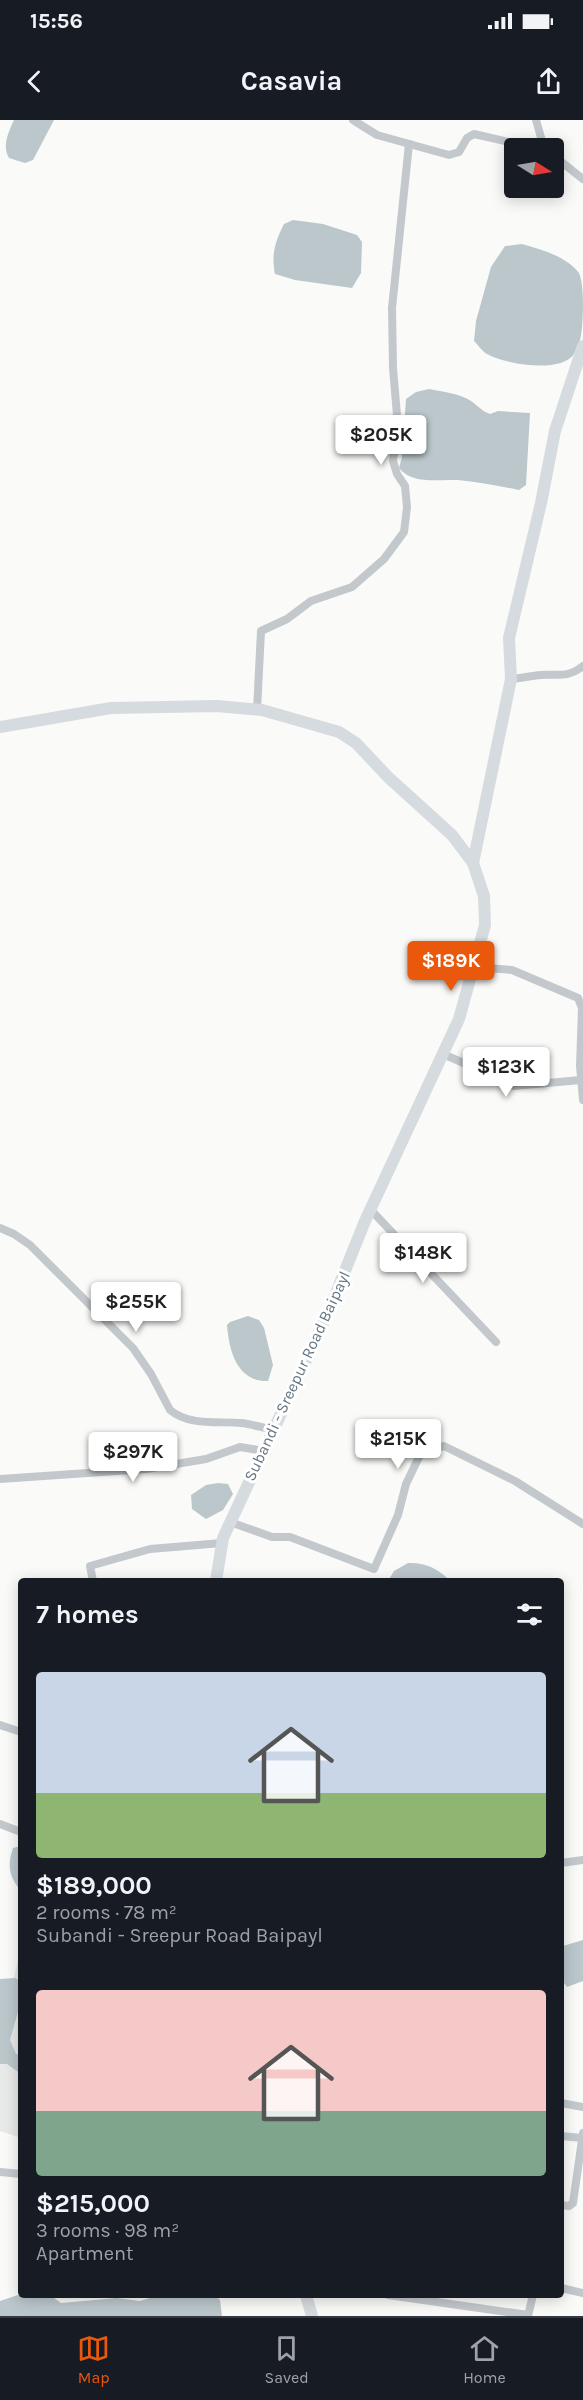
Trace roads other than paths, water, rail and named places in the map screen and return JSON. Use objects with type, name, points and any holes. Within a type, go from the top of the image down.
[{"type":"street","points":[[353,120],[377,135],[449,155],[459,152],[467,138],[474,134],[504,141]]},
{"type":"street","points":[[536,120],[541,138]]},
{"type":"street","points":[[257,710],[261,631],[287,619],[311,601],[352,587],[384,559],[404,532],[407,507],[405,486],[397,474],[393,461],[398,428],[393,368],[392,308],[409,144]]},
{"type":"street","points":[[564,164],[583,179]]},
{"type":"street","points":[[473,862],[511,679],[509,638],[539,514],[555,431],[583,346]]},
{"type":"street","points":[[511,679],[542,675],[561,676],[575,673],[583,666]]},
{"type":"street","name":"Subandi - Sreepur Road Baipayl","points":[[0,727],[111,708],[217,706],[257,710],[339,732],[356,743],[388,777],[452,835],[473,862],[484,896],[485,926],[459,1019],[370,1209],[328,1313],[230,1522],[222,1543],[216,1578]]},
{"type":"street","points":[[474,967],[512,970],[578,998],[582,1008],[583,1100]]},
{"type":"street","points":[[443,1054],[491,1072],[513,1086],[581,1080]]},
{"type":"street","points":[[370,1209],[496,1342]]},
{"type":"street","points":[[0,1228],[30,1245],[133,1348],[174,1414],[201,1422],[240,1423],[274,1430]]},
{"type":"street","points":[[230,1522],[272,1537],[290,1537],[374,1569],[398,1515],[406,1484],[419,1457],[424,1451],[444,1446],[515,1481],[583,1524]]},
{"type":"street","points":[[0,1479],[146,1469],[206,1460],[240,1447],[264,1451]]},
{"type":"street","points":[[92,1578],[90,1566],[150,1550],[222,1543]]},
{"type":"street","points":[[0,1725],[18,1731]]},
{"type":"street","points":[[0,1824],[18,1831]]},
{"type":"street","points":[[564,1863],[583,1860]]},
{"type":"street","points":[[564,2104],[583,2107]]},
{"type":"street","points":[[564,2205],[569,2206],[573,2203],[583,2133]]},
{"type":"street","points":[[564,2136],[582,2138]]},
{"type":"street","points":[[0,2172],[18,2174]]},
{"type":"street","points":[[564,2289],[583,2293]]},
{"type":"street","points":[[307,2298],[312,2316]]},
{"type":"street","points":[[409,2298],[528,2315],[532,2298]]}]
